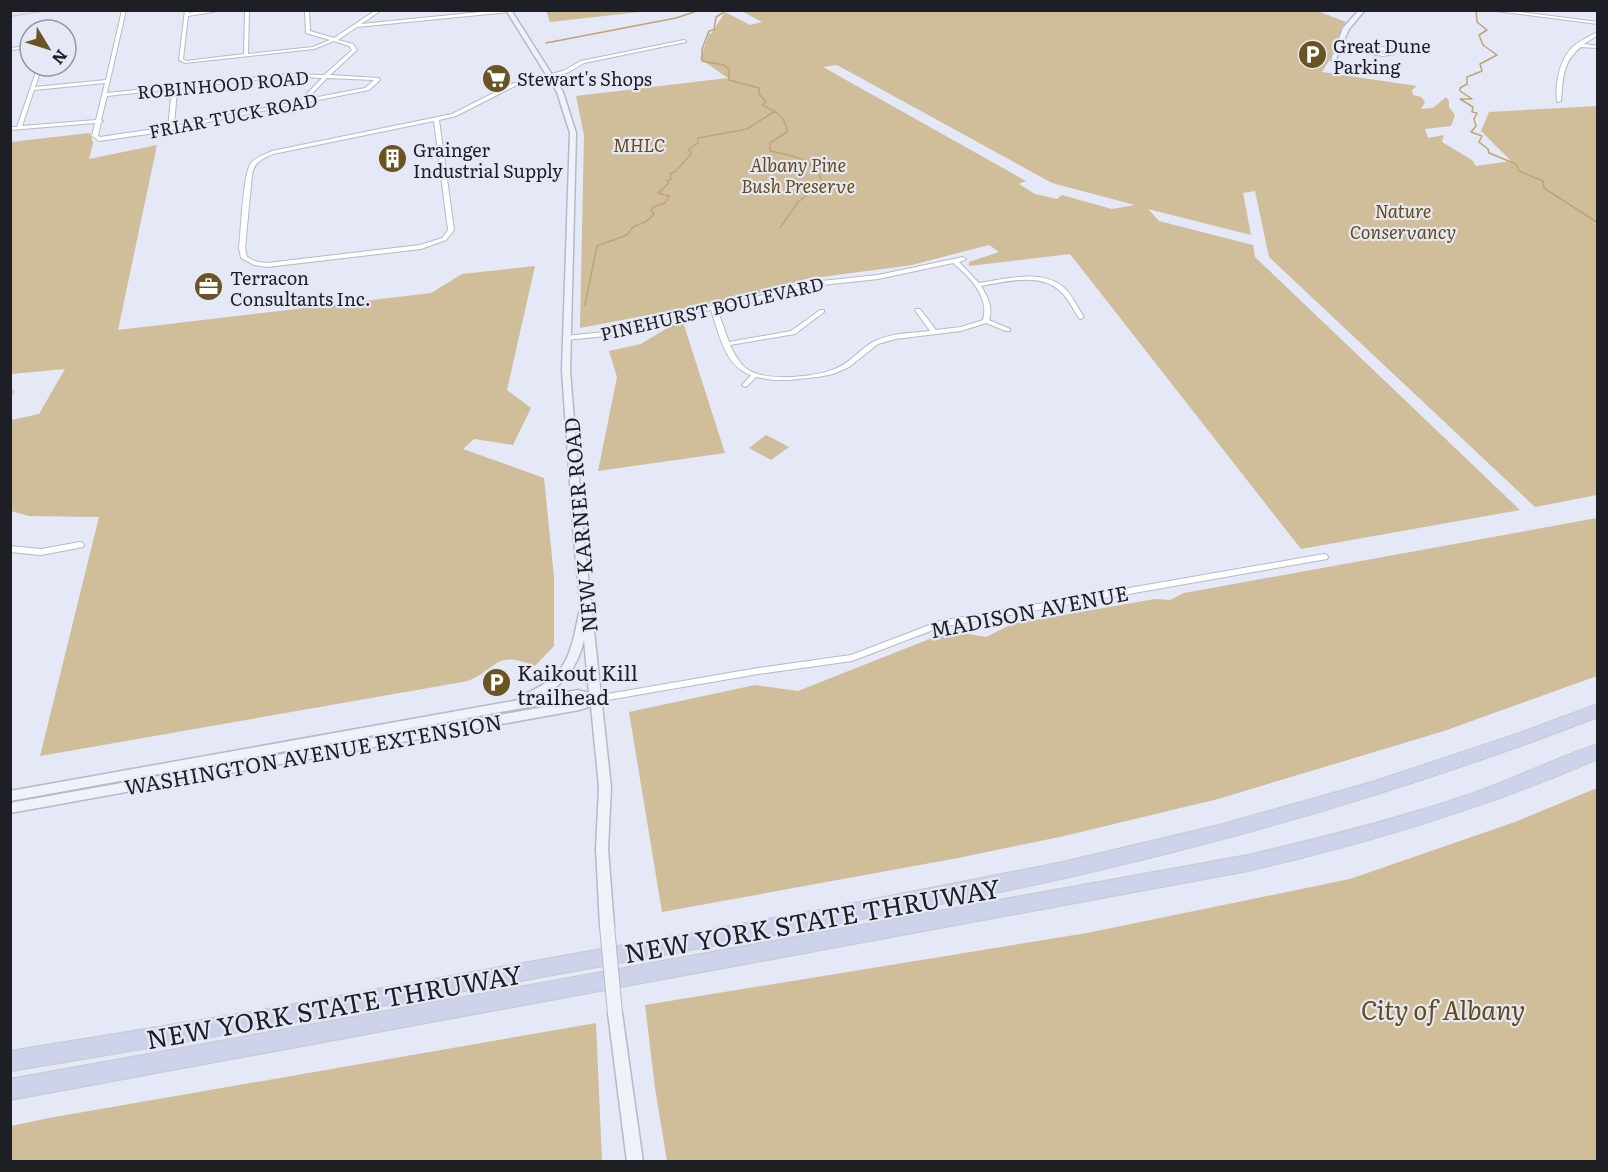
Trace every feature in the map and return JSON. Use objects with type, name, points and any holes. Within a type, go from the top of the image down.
[{"type":"highway","name":"NEW YORK STATE THRUWAY","points":[[10,1061],[238,1023],[894,905],[1024,879],[1179,843],[1305,809],[1460,760],[1598,710]]},
{"type":"highway","name":"NEW YORK STATE THRUWAY","points":[[10,1090],[1248,863],[1339,841],[1443,811],[1515,786],[1598,751]]},
{"type":"main road","points":[[10,15],[45,10]]},
{"type":"main road","points":[[1333,59],[1346,28],[1363,10]]},
{"type":"main road","name":"NEW KARNER ROAD","points":[[508,11],[566,105],[573,133],[566,338],[571,455],[605,794],[602,849],[607,926],[615,1012],[635,1161]]},
{"type":"main road","points":[[448,718],[531,697],[556,683],[569,670],[576,654],[586,601]]},
{"type":"main road","name":"WASHINGTON AVENUE EXTENSION","points":[[10,796],[578,694],[596,699]]},
{"type":"main road","name":"WASHINGTON AVENUE EXTENSION","points":[[10,808],[579,705],[596,699]]},
{"type":"street","points":[[10,129],[99,120],[124,10]]},
{"type":"street","points":[[222,10],[187,13],[183,61],[314,48],[334,40],[380,10]]},
{"type":"street","points":[[246,55],[247,10]]},
{"type":"street","points":[[293,111],[326,76],[355,50],[351,45],[308,32],[307,10]]},
{"type":"street","points":[[1490,10],[1598,23]]},
{"type":"street","points":[[355,26],[508,11]]},
{"type":"street","points":[[1559,101],[1563,60],[1570,51],[1598,33]]},
{"type":"street","points":[[436,118],[451,230],[444,239],[421,248],[282,264],[256,264],[244,258],[242,248],[248,182],[250,166],[256,159],[272,153],[459,113],[507,88],[531,79],[565,72],[593,59],[684,41]]},
{"type":"street","points":[[1578,45],[1598,47]]},
{"type":"street","points":[[1339,47],[1376,53]]},
{"type":"street","name":"ROBINHOOD ROAD","points":[[105,95],[289,75],[377,78],[375,84],[367,88]]},
{"type":"street","points":[[19,128],[36,78]]},
{"type":"street","points":[[531,79],[554,83]]},
{"type":"street","points":[[32,89],[108,81]]},
{"type":"street","points":[[171,127],[175,88]]},
{"type":"street","name":"FRIAR TUCK ROAD","points":[[99,120],[94,136],[99,139],[367,88]]},
{"type":"street","name":"PINEHURST BOULEVARD","points":[[566,338],[625,332],[675,314],[763,298],[803,285],[878,277],[963,259]]},
{"type":"street","points":[[713,307],[737,365],[755,375],[781,379],[827,372],[851,363],[865,349],[879,340],[968,327],[986,321],[990,315],[989,306],[966,270],[955,261]]},
{"type":"street","points":[[976,285],[1025,279],[1048,281],[1060,288],[1082,317]]},
{"type":"street","points":[[918,310],[934,333]]},
{"type":"street","points":[[727,344],[793,333],[822,311]]},
{"type":"street","points":[[986,321],[1008,330]]},
{"type":"street","points":[[745,385],[755,375]]},
{"type":"street","points":[[10,549],[41,552],[80,545]]},
{"type":"street","name":"MADISON AVENUE","points":[[596,699],[758,671],[852,658],[940,624],[1324,557]]},
{"type":"green space","points":[[546,10],[649,10],[649,11],[550,22]]},
{"type":"green space","points":[[1315,10],[1346,22],[1342,27],[1334,52],[1322,72],[1417,86],[1412,90],[1413,95],[1421,97],[1425,102],[1421,109],[1433,108],[1446,97],[1455,115],[1451,126],[1425,129],[1428,138],[1444,135],[1442,142],[1472,160],[1476,166],[1511,161],[1481,131],[1489,112],[1597,106],[1597,495],[1535,507],[1269,257],[1255,191],[1243,193],[1251,235],[1148,209],[1159,221],[1253,245],[1255,257],[1520,510],[1301,549],[1070,254],[969,266],[969,262],[999,252],[989,245],[912,265],[806,279],[754,295],[580,328],[584,135],[576,96],[728,78],[700,59],[709,34],[712,33],[725,12],[750,25],[762,22],[741,11]],"holes":[[[837,65],[1052,183],[1135,205],[1112,209],[1062,195],[1057,199],[1035,194],[1019,184],[1026,181],[823,67]]]},
{"type":"green space","points":[[90,133],[93,143],[89,159],[157,145],[118,330],[431,293],[462,274],[535,266],[507,390],[531,408],[513,445],[474,439],[463,449],[544,478],[554,577],[554,646],[535,666],[521,661],[504,660],[468,681],[40,756],[99,517],[29,516],[11,511],[11,420],[39,414],[65,369],[11,374],[11,142]]},
{"type":"green space","points":[[682,319],[725,453],[598,471],[617,377],[609,351],[641,344]]},
{"type":"green space","points":[[766,435],[789,447],[771,460],[749,448]]},
{"type":"green space","points":[[1597,518],[1597,676],[1444,731],[1218,799],[1064,836],[958,858],[662,912],[629,712],[755,685],[798,691],[932,638],[962,633],[986,637],[1012,624],[1155,599],[1170,600],[1184,593]]},
{"type":"green space","name":"City of Albany","points":[[1597,788],[1597,1161],[667,1161],[645,1005],[1087,933],[1350,879],[1515,822]]},
{"type":"green space","points":[[596,1023],[602,1161],[11,1161],[11,1126]]},
{"type":"waterway","points":[[546,43],[676,18],[700,10]]},
{"type":"waterway","points":[[721,10],[724,12],[716,17],[714,30],[709,31],[702,49],[702,61],[724,65],[729,70],[729,80],[759,88],[759,94],[766,102],[762,105],[774,112]]},
{"type":"waterway","points":[[1476,10],[1477,22],[1487,30],[1479,35],[1483,45],[1497,55],[1480,64],[1482,71],[1467,77],[1467,84],[1460,88],[1460,91],[1472,99],[1460,99],[1473,107],[1472,112],[1477,113],[1474,119],[1476,126],[1471,132],[1482,136],[1479,142],[1488,149],[1489,153],[1516,164],[1519,171],[1543,181],[1544,188],[1598,223]]},
{"type":"waterway","points":[[585,305],[597,246],[627,235],[633,227],[647,221],[654,214],[651,211],[653,207],[665,203],[669,196],[658,193],[669,183],[667,181],[671,179],[670,174],[676,171],[691,154],[689,149],[698,143],[698,138],[747,129],[774,112]]},
{"type":"waterway","points":[[774,112],[784,122],[787,132],[770,143],[770,151],[795,157],[808,163],[823,183],[798,202],[780,228]]},
{"type":"place","name":"Great Dune Parking","points":[[1312,55]]},
{"type":"place","name":"Stewart's Shops","points":[[496,78]]},
{"type":"place","name":"Grainger Industrial Supply","points":[[392,159]]},
{"type":"place","name":"Terracon Consultants Inc.","points":[[209,287]]},
{"type":"place","name":"Kaikout Kill trailhead","points":[[496,683]]},
{"type":"park label","name":"MHLC","points":[[639,144]]},
{"type":"park label","name":"Albany Pine Bush Preserve","points":[[798,174]]},
{"type":"park label","name":"Nature Conservancy","points":[[1403,220]]}]
